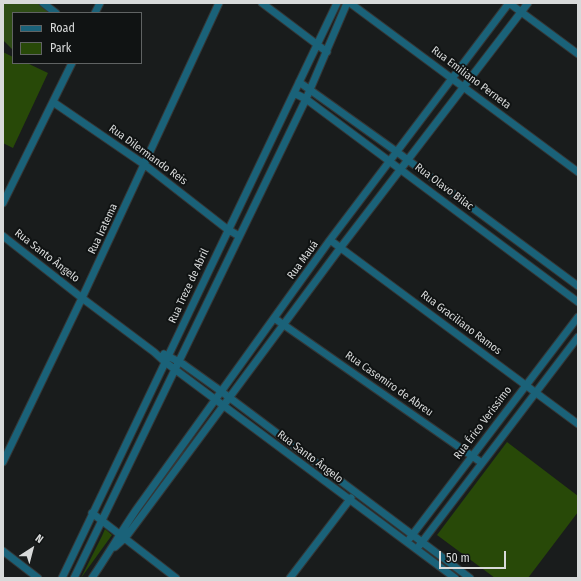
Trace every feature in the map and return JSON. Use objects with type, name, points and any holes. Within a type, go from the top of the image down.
[{"type":"street","points":[[43,3],[55,12]]},
{"type":"street","points":[[96,12],[100,3]]},
{"type":"street","name":"Rua Iratema","points":[[3,462],[145,165],[219,3]]},
{"type":"street","points":[[262,3],[327,52]]},
{"type":"street","name":"Rua Treze de Abril","points":[[62,578],[167,359],[227,229],[337,3]]},
{"type":"street","points":[[74,578],[306,99],[349,3]]},
{"type":"street","name":"Rua Emiliano Perneta","points":[[349,3],[452,77],[578,172]]},
{"type":"street","points":[[509,3],[578,54]]},
{"type":"street","name":"Rua Mauá","points":[[123,535],[216,400],[330,240],[398,152],[452,77],[509,3]]},
{"type":"street","points":[[92,578],[463,86],[528,3]]},
{"type":"street","points":[[3,203],[72,64]]},
{"type":"street","name":"Rua Olavo Bilac","points":[[299,82],[398,152],[578,286]]},
{"type":"street","name":"Rua Olavo Bilac","points":[[294,92],[306,99],[391,161],[578,302]]},
{"type":"street","name":"Rua Dilermando Reis","points":[[53,102],[145,165],[227,229],[239,236]]},
{"type":"street","name":"Rua Santo Ângelo","points":[[3,236],[154,352],[167,359],[179,362],[222,392],[470,578]]},
{"type":"street","name":"Rua Graciliano Ramos","points":[[330,240],[578,424]]},
{"type":"street","name":"Rua Érico Verissimo","points":[[407,542],[578,317]]},
{"type":"street","name":"Rua Casemiro de Abreu","points":[[274,318],[482,463]]},
{"type":"street","points":[[417,550],[578,337]]},
{"type":"street","name":"Rua Santo Ângelo","points":[[167,359],[176,369],[216,400],[455,578]]},
{"type":"street","points":[[290,578],[354,492]]},
{"type":"street","points":[[92,513],[123,535],[176,578]]},
{"type":"street","points":[[3,551],[38,578]]},
{"type":"green space","points":[[3,3],[39,3],[48,12],[12,12],[12,49],[3,40]]},
{"type":"green space","points":[[3,52],[12,56],[12,64],[29,64],[48,73],[13,148],[3,143]]},
{"type":"green space","points":[[507,442],[578,496],[578,512],[528,578],[495,578],[437,535]]},
{"type":"green space","points":[[105,529],[112,535],[81,578],[102,536]]}]
